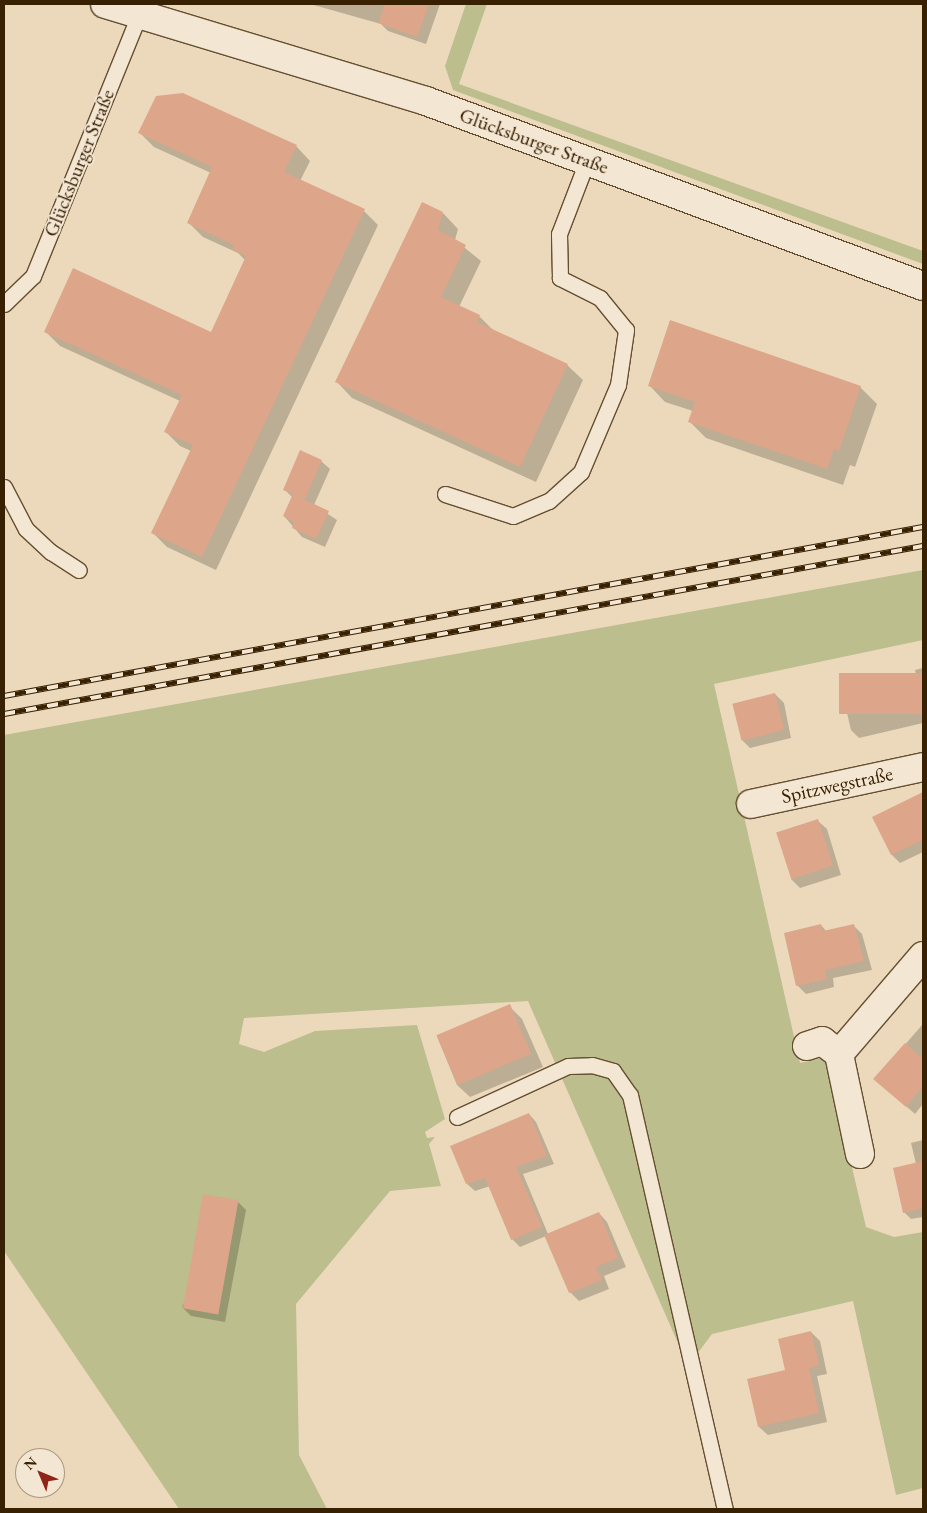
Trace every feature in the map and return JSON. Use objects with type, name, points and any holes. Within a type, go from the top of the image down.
[{"type":"main road","name":"Glücksburger Straße","points":[[106,4],[142,8],[426,102],[587,160],[923,286]]},
{"type":"main road","name":"Spitzwegstraße","points":[[751,804],[923,767]]},
{"type":"main road","points":[[839,1054],[923,956]]},
{"type":"main road","points":[[807,1046],[822,1041],[839,1054],[860,1154]]},
{"type":"lane","name":"Glücksburger Straße","points":[[4,304],[32,276],[142,8]]},
{"type":"lane","points":[[444,494],[513,516],[549,501],[581,472],[618,385],[626,330],[600,298],[560,278],[559,234],[587,160]]},
{"type":"lane","points":[[4,487],[26,528],[51,552],[79,570]]},
{"type":"lane","points":[[457,1117],[568,1066],[592,1064],[614,1071],[630,1095],[725,1509]]},
{"type":"green space","points":[[466,4],[487,4],[459,84],[923,251],[923,264],[453,90],[445,66]]},
{"type":"green space","points":[[923,570],[923,640],[714,684],[800,1063],[826,1057],[866,1227],[894,1237],[923,1232],[923,1488],[896,1495],[853,1301],[712,1334],[688,1366],[528,1001],[244,1018],[239,1044],[264,1052],[315,1031],[417,1025],[445,1119],[425,1132],[427,1138],[435,1137],[429,1144],[441,1186],[390,1191],[296,1304],[299,1455],[327,1509],[179,1509],[4,1251],[4,735]]},
{"type":"building","points":[[385,4],[429,4],[417,37],[378,23]]},
{"type":"building","points":[[183,93],[297,145],[284,172],[365,209],[202,557],[151,533],[193,445],[164,432],[182,395],[44,332],[73,268],[211,332],[246,256],[232,249],[234,245],[187,223],[212,167],[138,133],[156,96]]},
{"type":"building","points":[[422,202],[443,212],[438,230],[466,245],[441,297],[480,315],[477,322],[568,364],[520,467],[335,382]]},
{"type":"building","points":[[670,320],[861,386],[839,451],[834,449],[827,469],[688,422],[695,402],[648,386]]},
{"type":"building","points":[[300,450],[322,460],[305,499],[299,497],[329,511],[316,539],[292,528],[294,522],[283,516],[293,494],[283,490]]},
{"type":"building","points":[[839,673],[923,673],[923,714],[839,714]]},
{"type":"building","points":[[775,693],[784,730],[742,741],[732,704]]},
{"type":"building","points":[[923,792],[923,840],[891,855],[872,817]]},
{"type":"building","points":[[818,819],[833,866],[791,879],[776,833]]},
{"type":"building","points":[[821,924],[823,931],[854,924],[864,961],[825,970],[827,979],[796,986],[784,933]]},
{"type":"building","points":[[510,1004],[531,1054],[457,1085],[436,1035]]},
{"type":"building","points":[[905,1043],[923,1059],[923,1086],[906,1107],[873,1079]]},
{"type":"building","points":[[529,1113],[547,1156],[516,1167],[542,1227],[511,1240],[485,1178],[466,1184],[450,1146]]},
{"type":"building","points":[[923,1161],[923,1208],[903,1213],[893,1168]]},
{"type":"building","points":[[203,1194],[238,1200],[218,1314],[183,1308]]},
{"type":"building","points":[[599,1212],[618,1258],[596,1267],[602,1280],[569,1293],[544,1235]]},
{"type":"building","points":[[811,1331],[819,1365],[809,1368],[819,1413],[758,1427],[747,1379],[785,1370],[778,1339]]},
{"type":"railway","points":[[4,696],[923,527]]},
{"type":"railway","points":[[4,714],[923,546]]}]
